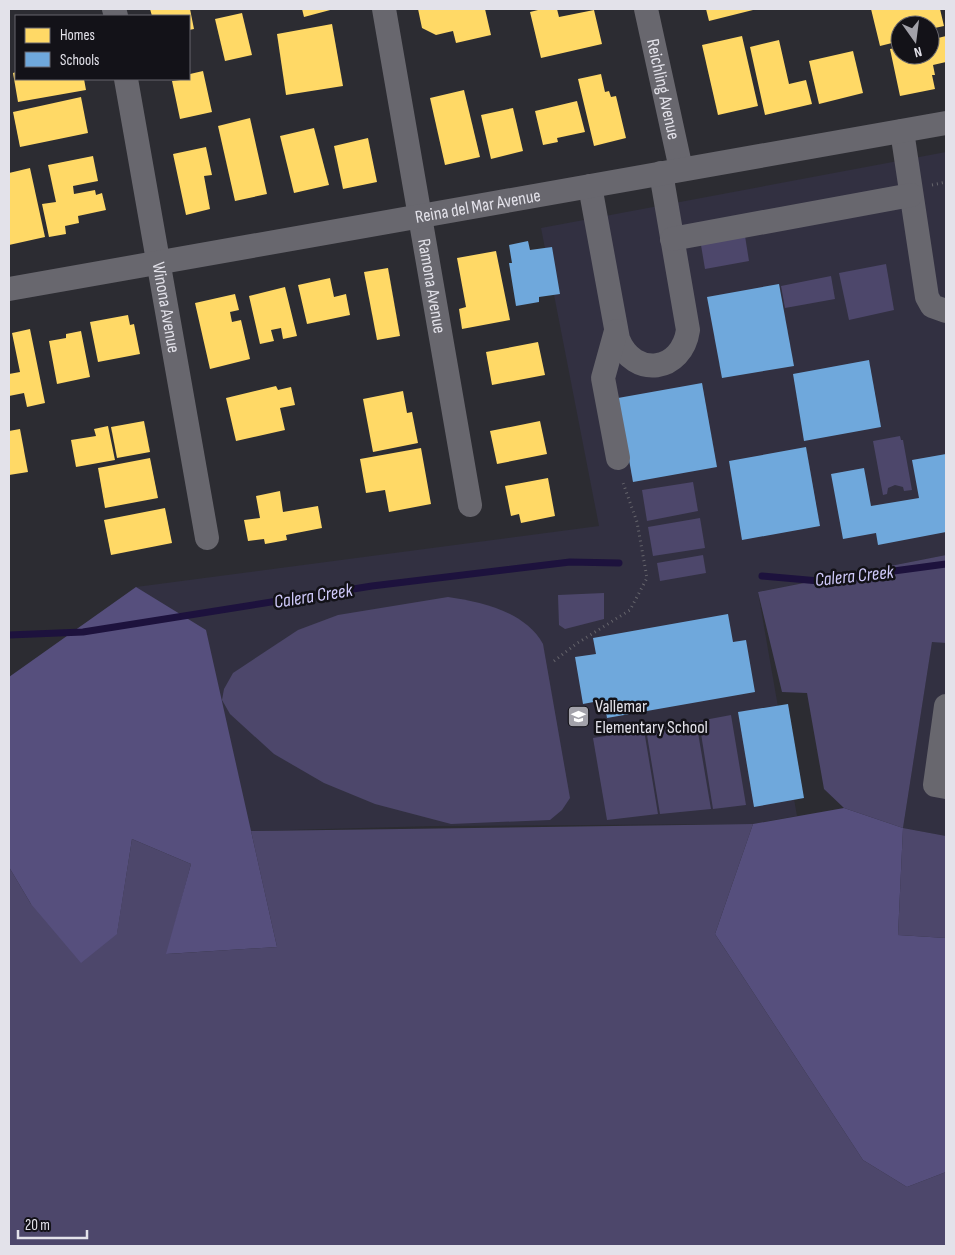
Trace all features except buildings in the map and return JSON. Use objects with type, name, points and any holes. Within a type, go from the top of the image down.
[{"type":"street","name":"Ramona Avenue","points":[[384,9],[470,505]]},
{"type":"street","name":"Reichling Avenue","points":[[616,331],[625,353],[638,363],[657,365],[674,358],[680,352],[688,330],[672,239],[671,171],[646,9]]},
{"type":"street","name":"Winona Avenue","points":[[126,80],[207,538]]},
{"type":"street","name":"Reina del Mar Avenue","points":[[9,289],[946,123]]},
{"type":"street","points":[[902,131],[927,296],[932,306],[946,311]]},
{"type":"street","points":[[590,186],[616,331],[603,378],[618,458]]},
{"type":"street","points":[[672,239],[911,195]]},
{"type":"street","points":[[946,706],[936,785],[946,787]]},
{"type":"path","points":[[554,661],[576,644],[630,610],[647,578],[637,522],[622,484],[618,458]]},
{"type":"shaded area","points":[[946,152],[946,555],[758,592],[797,816],[753,824],[434,826],[251,831],[136,587],[599,526],[541,228]]},
{"type":"shaded area","points":[[745,236],[749,261],[705,269],[701,245]]},
{"type":"shaded area","points":[[886,264],[894,310],[849,320],[839,273]]},
{"type":"shaded area","points":[[831,276],[835,299],[785,308],[781,286]]},
{"type":"shaded area","points":[[900,436],[901,440],[903,440],[912,490],[904,491],[903,487],[895,485],[888,488],[887,494],[883,495],[873,441]]},
{"type":"shaded area","points":[[693,482],[698,511],[647,521],[642,490]]},
{"type":"shaded area","points":[[700,518],[705,548],[653,556],[648,527]]},
{"type":"shaded area","points":[[703,555],[706,573],[660,581],[657,563]]},
{"type":"shaded area","points":[[946,555],[946,643],[932,642],[903,828],[844,808],[824,789],[807,693],[782,692],[758,592]]},
{"type":"shaded area","points":[[136,587],[206,630],[277,947],[166,954],[191,864],[132,839],[117,934],[81,963],[31,904],[9,867],[9,677]]},
{"type":"shaded area","points":[[604,593],[604,619],[565,629],[559,625],[558,595]]},
{"type":"shaded area","points":[[448,597],[502,610],[525,624],[543,644],[570,798],[562,810],[550,820],[451,824],[375,804],[324,783],[274,754],[230,714],[222,700],[224,689],[233,673],[298,630],[338,615]]},
{"type":"shaded area","points":[[932,641],[946,643],[946,836],[903,828]]},
{"type":"shaded area","points":[[731,715],[746,805],[713,809],[699,721]]},
{"type":"shaded area","points":[[696,721],[711,809],[660,814],[646,729]]},
{"type":"shaded area","points":[[644,730],[658,814],[607,820],[593,738]]},
{"type":"shaded area","points":[[844,808],[903,828],[898,935],[946,938],[946,1172],[907,1187],[863,1160],[715,934],[753,824]]},
{"type":"shaded area","points":[[753,824],[715,934],[863,1160],[907,1187],[946,1172],[946,1246],[9,1246],[9,867],[31,904],[117,933],[132,839],[191,864],[167,954],[277,947],[251,831]]},
{"type":"shaded area","points":[[903,828],[946,836],[946,938],[898,935]]},
{"type":"waterway","name":"Calera Creek","points":[[9,635],[83,632],[372,586],[570,562],[619,563]]},
{"type":"waterway","name":"Calera Creek","points":[[762,576],[819,581],[946,564]]},
{"type":"place","name":"Vallemar Elementary School","points":[[579,716]]}]
